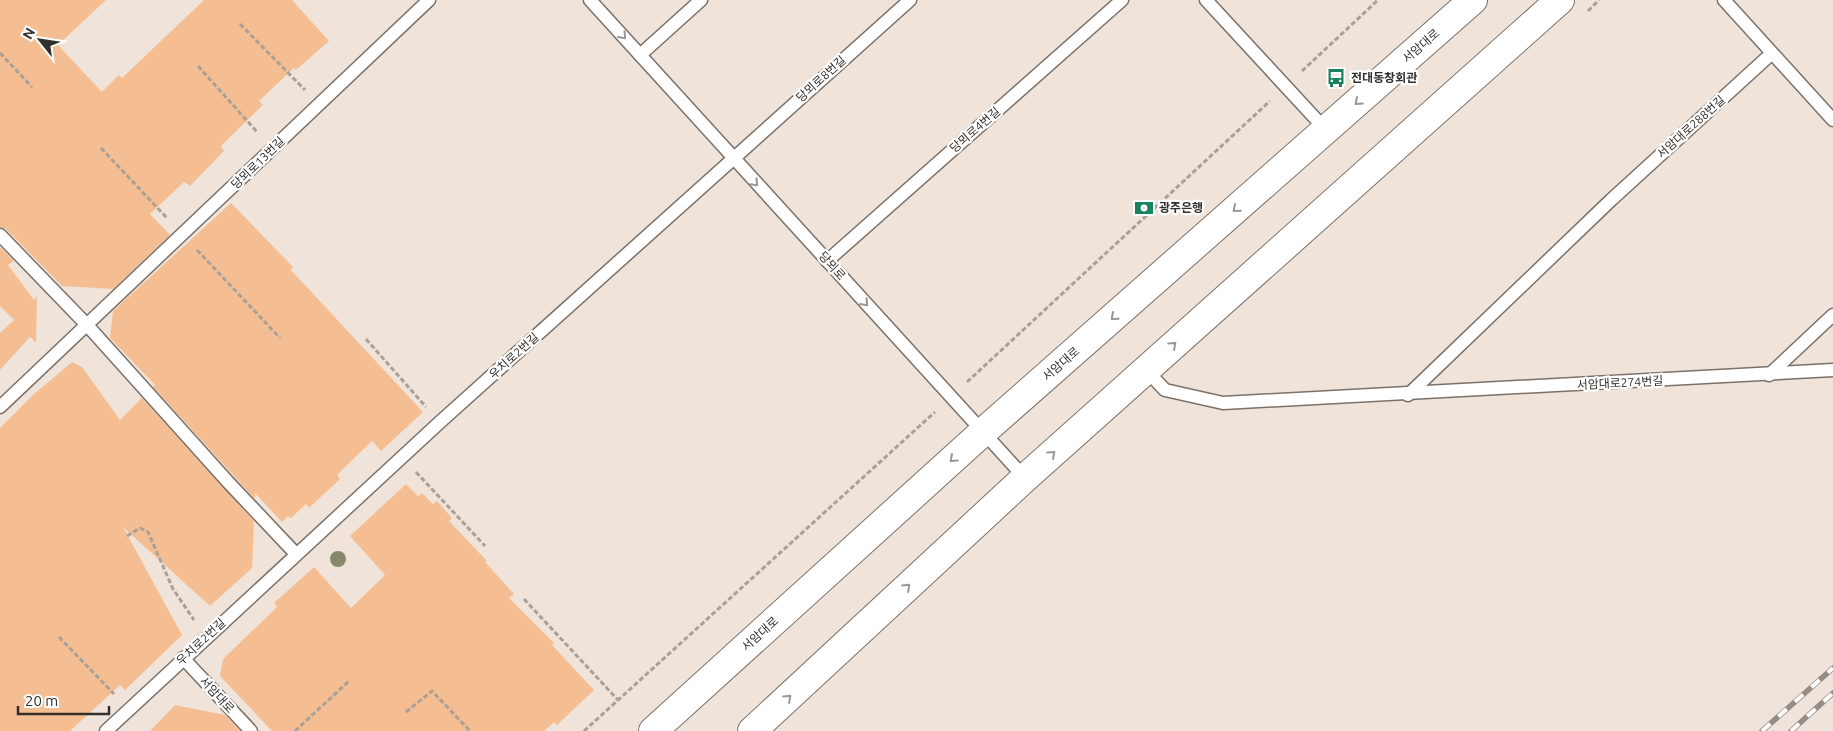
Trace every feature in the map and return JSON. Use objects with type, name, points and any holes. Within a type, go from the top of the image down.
[{"type":"main road","name":"서암대로","points":[[653,731],[983,432],[1473,0]]},
{"type":"main road","points":[[752,731],[1024,478],[1560,0]]},
{"type":"lane","name":"당뫼로13번길","points":[[0,407],[428,0]]},
{"type":"lane","name":"당뫼로","points":[[590,0],[1024,478]]},
{"type":"lane","points":[[640,54],[701,0]]},
{"type":"lane","name":"당뫼로8번길","points":[[732,158],[910,0]]},
{"type":"lane","name":"당뫼로4번길","points":[[827,261],[1122,0]]},
{"type":"lane","points":[[1206,0],[1326,130]]},
{"type":"lane","points":[[1724,0],[1771,54],[1833,120]]},
{"type":"lane","name":"서암대로288번길","points":[[1408,394],[1611,200],[1771,54]]},
{"type":"lane","name":"우치로2번길","points":[[106,731],[205,637],[732,158]]},
{"type":"lane","points":[[0,235],[87,325],[296,554]]},
{"type":"lane","points":[[1769,375],[1833,314]]},
{"type":"lane","name":"서암대로274번길","points":[[1146,370],[1165,390],[1223,403],[1769,375],[1833,370]]},
{"type":"lane","name":"서암대로","points":[[183,658],[251,731]]},
{"type":"path","points":[[584,731],[951,397],[1378,0]]},
{"type":"path","points":[[240,24],[319,104]]},
{"type":"path","points":[[0,53],[32,87]]},
{"type":"path","points":[[198,66],[272,149]]},
{"type":"path","points":[[366,340],[440,422]]},
{"type":"path","points":[[402,457],[485,546]]},
{"type":"path","points":[[127,536],[140,528],[148,532],[173,589],[205,637]]},
{"type":"path","points":[[524,599],[618,700]]},
{"type":"path","points":[[59,637],[129,709]]},
{"type":"path","points":[[295,731],[349,681]]},
{"type":"path","points":[[406,712],[432,690],[470,731]]},
{"type":"building","points":[[0,0],[106,0],[58,45],[102,92],[119,75],[122,78],[204,0],[292,0],[329,41],[296,70],[294,68],[259,101],[263,105],[221,146],[224,151],[190,186],[184,182],[150,214],[170,235],[113,289],[62,286],[6,229],[0,227]]},
{"type":"building","points":[[231,203],[293,267],[291,270],[423,412],[381,451],[372,441],[337,475],[340,479],[309,508],[306,504],[291,518],[288,516],[282,522],[255,493],[255,499],[153,387],[155,385],[110,338],[113,311]]},
{"type":"building","points":[[0,247],[14,261],[8,265],[34,300],[37,296],[36,343],[30,337],[0,370],[0,333],[14,320],[0,306]]},
{"type":"building","points":[[72,362],[82,367],[120,420],[142,398],[254,521],[252,568],[210,606],[123,527],[182,635],[125,690],[120,685],[70,731],[0,731],[0,428],[33,395]]},
{"type":"building","points":[[406,484],[418,496],[422,493],[433,504],[437,501],[452,518],[449,521],[487,561],[485,562],[514,594],[509,598],[554,643],[552,645],[594,690],[557,725],[554,722],[544,731],[272,731],[220,676],[223,659],[277,607],[274,603],[314,567],[351,608],[385,575],[350,536]]},
{"type":"building","points":[[175,705],[225,715],[240,731],[150,731]]},
{"type":"railway","points":[[1762,731],[1833,668]]},
{"type":"railway","points":[[1791,731],[1833,693]]},
{"type":"place","name":"전대동창회관","points":[[1336,78]]},
{"type":"place","name":"광주은행","points":[[1144,208]]}]
